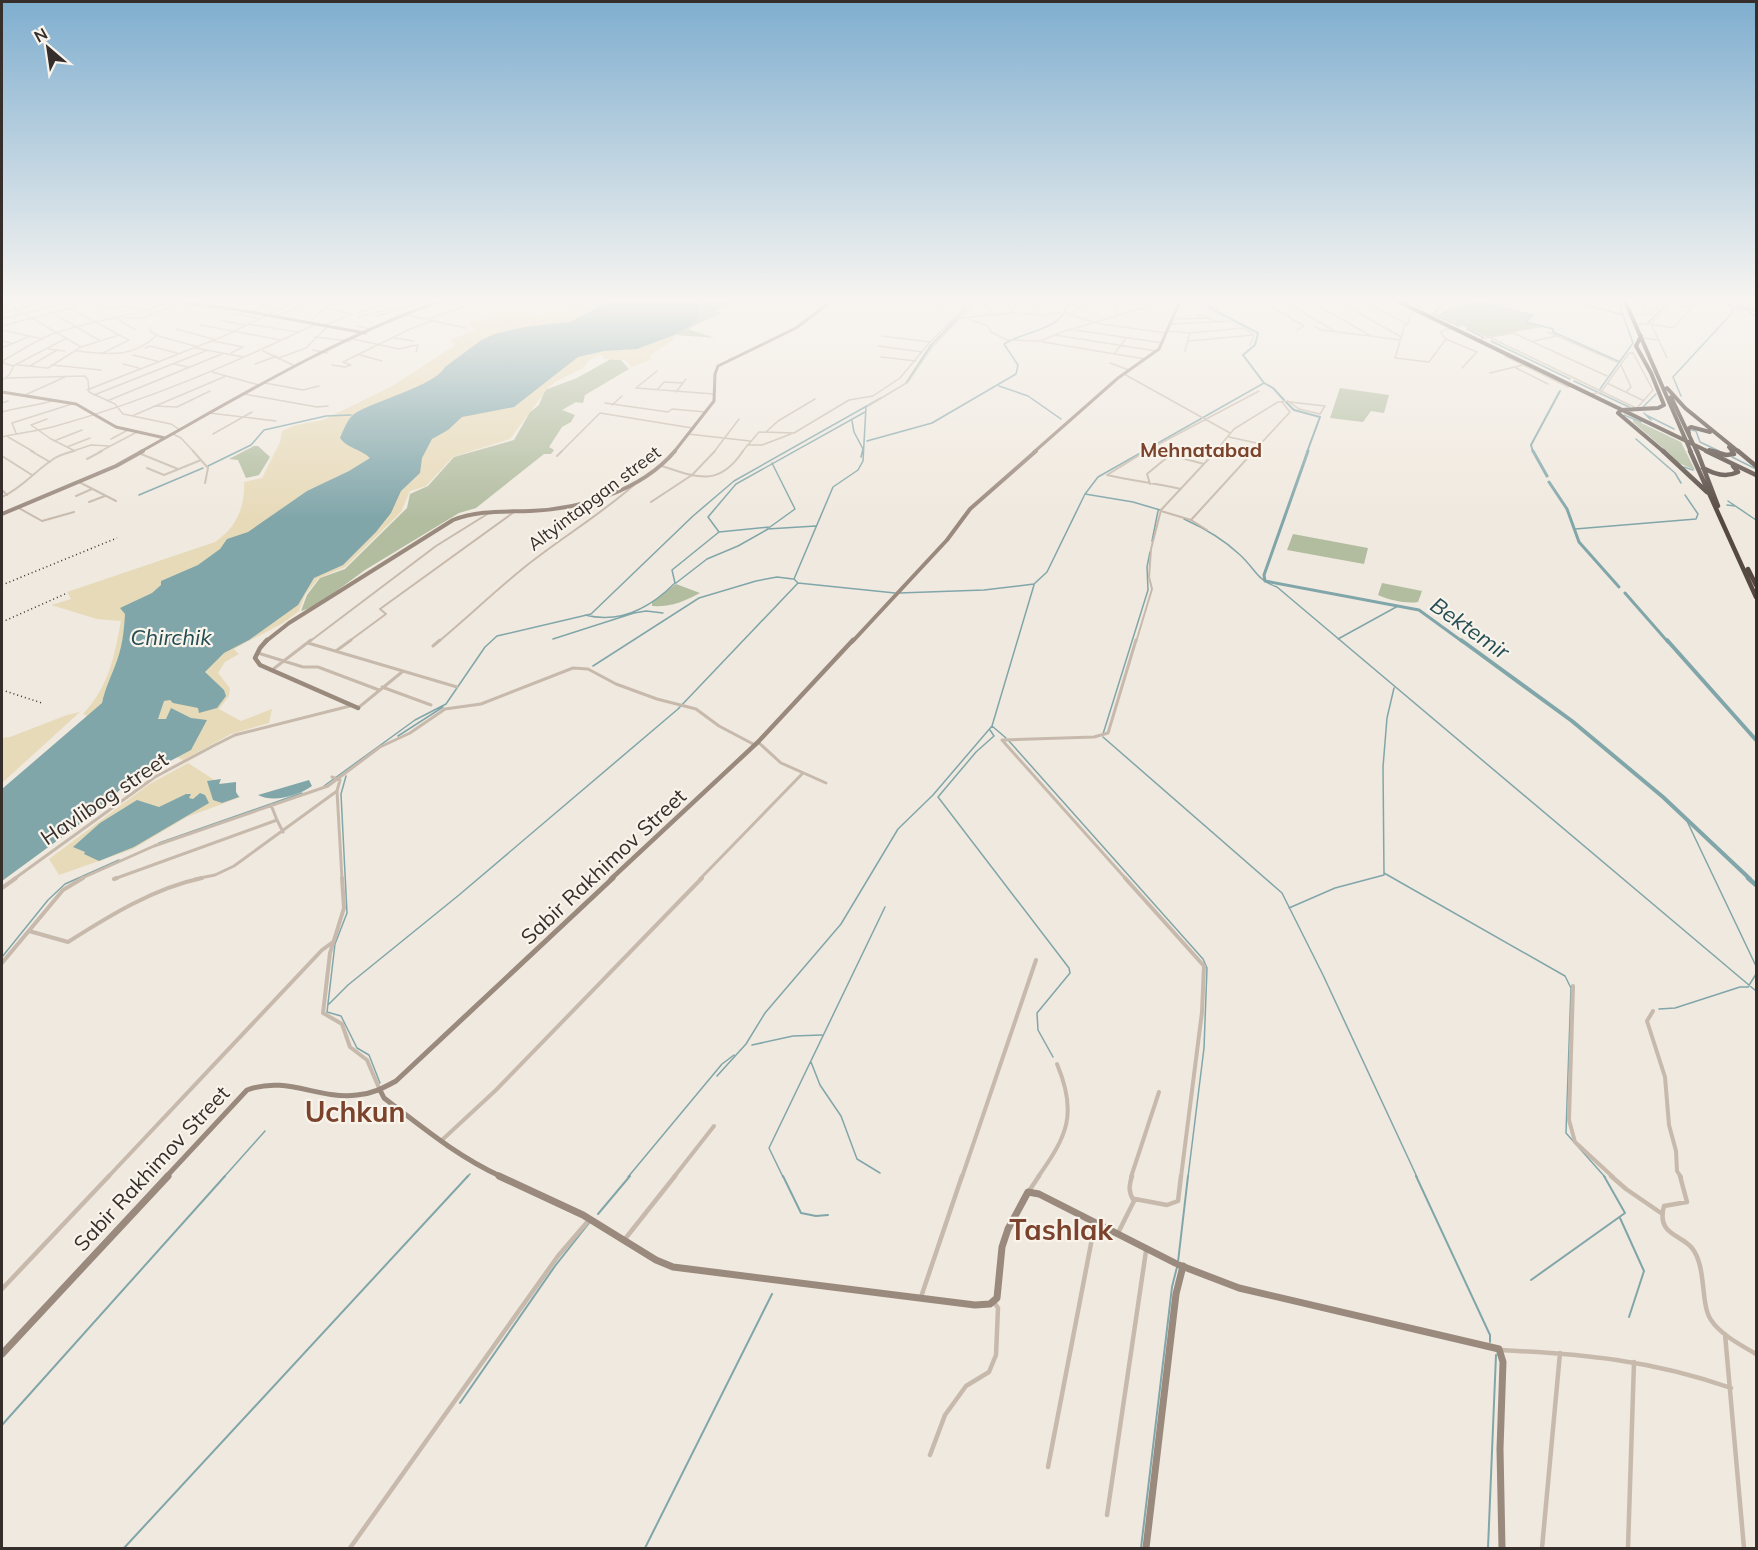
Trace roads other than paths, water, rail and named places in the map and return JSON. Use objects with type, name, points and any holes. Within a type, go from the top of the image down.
[{"type":"highway","points":[[1544,373],[1681,435],[1756,474]]},
{"type":"highway","points":[[1550,373],[1597,393],[1624,410]]},
{"type":"highway","points":[[1651,373],[1664,405],[1643,410],[1624,410],[1618,413],[1713,496]]},
{"type":"highway","points":[[1659,373],[1668,391],[1681,435],[1756,585]]},
{"type":"highway","points":[[1668,391],[1681,435],[1692,442],[1713,496],[1713,502],[1756,597]]},
{"type":"highway","points":[[1668,391],[1756,466]]},
{"type":"highway","points":[[1681,435],[1690,427],[1703,428],[1735,453],[1726,455],[1704,448]]},
{"type":"highway","points":[[1703,468],[1718,474],[1737,474],[1737,470],[1704,448]]},
{"type":"highway","points":[[1725,461],[1756,474]]},
{"type":"street","points":[[7,378],[10,373]]},
{"type":"street","points":[[87,390],[127,373]]},
{"type":"street","points":[[94,395],[147,373]]},
{"type":"street","points":[[106,400],[175,373]]},
{"type":"street","points":[[2,437],[38,430],[119,407],[207,373]]},
{"type":"street","points":[[215,373],[259,385]]},
{"type":"street","points":[[2,514],[141,454],[165,438],[281,373]]},
{"type":"street","points":[[653,373],[636,388],[714,394]]},
{"type":"street","name":"Altyintapgan street","points":[[432,646],[479,609],[526,566],[662,466],[714,402],[715,373]]},
{"type":"street","points":[[747,445],[760,446],[794,433],[849,400],[873,396],[904,373]]},
{"type":"street","points":[[868,406],[908,382],[914,373]]},
{"type":"street","points":[[1527,373],[1548,384]]},
{"type":"street","points":[[1562,373],[1597,393],[1636,409],[1653,390],[1645,373]]},
{"type":"street","points":[[1601,373],[1607,376]]},
{"type":"street","points":[[1597,393],[1614,373]]},
{"type":"street","points":[[1625,373],[1631,387],[1626,392]]},
{"type":"street","points":[[1124,374],[1230,435],[1261,444]]},
{"type":"street","name":"Sabir Rakhimov Street","points":[[2,1354],[247,1090],[257,1084],[270,1083],[342,1096],[360,1095],[380,1090],[396,1081],[757,744],[947,540],[970,509],[1124,374]]},
{"type":"street","points":[[26,395],[66,376]]},
{"type":"street","points":[[132,416],[226,376]]},
{"type":"street","points":[[2,380],[7,378],[86,377],[89,385],[87,390]]},
{"type":"street","points":[[676,392],[686,379]]},
{"type":"street","points":[[1566,381],[1574,379]]},
{"type":"street","points":[[264,382],[303,390],[319,386]]},
{"type":"street","points":[[657,390],[664,382],[683,383]]},
{"type":"street","points":[[1607,383],[1644,401]]},
{"type":"street","points":[[87,390],[119,407],[123,414],[171,424],[180,430]]},
{"type":"street","points":[[152,406],[177,406],[210,391]]},
{"type":"street","points":[[1181,489],[1161,484],[1121,480],[1107,475],[1146,451],[1259,391]]},
{"type":"street","points":[[2,392],[72,404],[116,427],[165,438]]},
{"type":"street","points":[[242,394],[317,407],[328,406]]},
{"type":"street","points":[[612,405],[622,396]]},
{"type":"street","points":[[767,431],[778,421],[815,399]]},
{"type":"street","points":[[2,412],[55,400]]},
{"type":"street","points":[[2,403],[8,401]]},
{"type":"street","points":[[1191,520],[1290,411],[1281,401]]},
{"type":"street","points":[[1118,1234],[1134,1201],[1142,1198],[1169,1206],[1178,1202],[1202,1012],[1204,966],[1196,954],[1002,740],[1094,737],[1108,733],[1152,589],[1149,578],[1151,549],[1161,510],[1230,435],[1281,401],[1290,402],[1325,406],[1320,414],[1299,409],[1290,402]]},
{"type":"street","points":[[605,403],[658,412],[668,412],[672,409],[706,412]]},
{"type":"street","points":[[16,434],[12,423],[72,404]]},
{"type":"street","points":[[213,434],[252,412]]},
{"type":"street","points":[[209,413],[276,421]]},
{"type":"street","points":[[557,456],[601,413],[692,428]]},
{"type":"street","points":[[47,419],[32,424],[54,441],[75,451]]},
{"type":"street","points":[[651,502],[692,475],[707,461],[739,419]]},
{"type":"street","points":[[54,441],[82,430]]},
{"type":"street","points":[[111,439],[129,430]]},
{"type":"street","points":[[87,459],[137,432]]},
{"type":"street","points":[[662,466],[704,478],[722,474],[731,468],[759,432],[794,433]]},
{"type":"street","points":[[2,437],[16,434]]},
{"type":"street","points":[[173,434],[181,438],[208,468],[205,483]]},
{"type":"street","points":[[688,434],[750,441]]},
{"type":"street","points":[[8,437],[50,462]]},
{"type":"street","points":[[67,447],[90,438]]},
{"type":"street","points":[[2,497],[18,490],[32,475],[50,462],[91,445],[109,446]]},
{"type":"street","points":[[141,454],[178,469]]},
{"type":"street","points":[[1150,484],[1147,474],[1170,455],[1204,464]]},
{"type":"street","points":[[2,456],[32,475]]},
{"type":"street","points":[[147,468],[164,475],[201,460]]},
{"type":"street","points":[[402,672],[358,708],[350,706],[347,701],[256,662],[257,652],[277,631],[366,572],[456,518],[489,513],[570,507],[588,502],[640,480]]},
{"type":"street","points":[[79,482],[116,501]]},
{"type":"street","points":[[76,496],[92,489]]},
{"type":"street","points":[[2,490],[8,495]]},
{"type":"street","points":[[90,502],[105,495]]},
{"type":"street","points":[[18,507],[42,521],[74,512]]},
{"type":"street","points":[[1161,510],[1191,520],[1207,530]]},
{"type":"street","points":[[336,651],[386,614],[380,609],[514,512]]},
{"type":"street","points":[[271,670],[436,546],[489,513]]},
{"type":"street","points":[[308,643],[457,687]]},
{"type":"street","points":[[257,652],[311,669],[318,667],[430,705]]},
{"type":"street","points":[[2,963],[63,890],[74,882],[154,846],[316,791],[380,747],[410,733],[446,709],[481,704],[576,668],[591,670],[616,684],[657,699],[696,709],[719,726],[757,744],[802,774],[826,783]]},
{"type":"street","name":"Hаvlibog street","points":[[2,888],[155,777],[213,746],[235,735],[350,706]]},
{"type":"street","points":[[441,1142],[496,1090],[802,774]]},
{"type":"street","points":[[332,777],[338,778]]},
{"type":"street","points":[[338,778],[344,908],[333,942],[328,987],[323,999],[323,1013],[342,1024],[350,1047],[368,1060],[384,1098],[441,1142],[503,1180],[590,1219],[656,1260],[681,1269],[980,1306],[994,1302],[997,1296],[1002,1247],[1008,1229],[1028,1192],[1064,1137],[1067,1121],[1065,1092],[1062,1074],[1057,1064]]},
{"type":"street","points":[[29,931],[68,942],[114,914],[164,889],[221,872],[245,860],[337,791]]},
{"type":"street","points":[[271,805],[283,832]]},
{"type":"street","points":[[114,879],[277,820]]},
{"type":"street","points":[[2,1289],[322,950],[333,942]]},
{"type":"street","points":[[921,1297],[1036,960]]},
{"type":"street","points":[[1573,986],[1569,1120],[1575,1142],[1626,1189],[1661,1213]]},
{"type":"street","points":[[1653,1011],[1647,1021],[1665,1077],[1669,1125],[1676,1151],[1677,1171],[1683,1181],[1687,1202],[1664,1206],[1661,1213],[1663,1224],[1679,1242],[1692,1248],[1704,1281],[1708,1314],[1712,1322],[1725,1334],[1756,1353]]},
{"type":"street","points":[[1134,1201],[1130,1195],[1129,1184],[1159,1092]]},
{"type":"street","points":[[624,1240],[714,1126]]},
{"type":"street","points":[[1028,1192],[1039,1194],[1179,1265],[1239,1287],[1499,1349],[1560,1353],[1634,1362],[1669,1368],[1731,1388]]},
{"type":"street","points":[[350,1548],[558,1256],[590,1219]]},
{"type":"street","points":[[1048,1467],[1095,1223]]},
{"type":"street","points":[[1107,1515],[1147,1249]]},
{"type":"street","points":[[1146,1548],[1179,1265]]},
{"type":"street","points":[[930,1455],[945,1415],[966,1386],[989,1372],[996,1354],[998,1308],[994,1302]]},
{"type":"street","points":[[1725,1334],[1744,1548]]},
{"type":"street","points":[[1499,1349],[1503,1362],[1500,1449],[1502,1548]]},
{"type":"street","points":[[1542,1548],[1560,1353]]},
{"type":"street","points":[[1628,1548],[1634,1362]]},
{"type":"water","name":"Chirchik","points":[[557,373],[514,407],[462,417],[448,430],[432,439],[422,458],[420,473],[401,491],[391,513],[376,532],[343,565],[314,578],[298,605],[249,640],[224,653],[205,672],[224,690],[226,696],[217,708],[199,713],[198,708],[173,703],[170,700],[164,701],[158,719],[166,719],[171,708],[191,718],[207,720],[191,750],[125,785],[99,810],[2,881],[2,789],[102,703],[122,640],[125,614],[120,608],[152,593],[161,585],[161,581],[198,565],[220,549],[227,539],[248,532],[307,491],[370,458],[340,438],[352,416],[363,409],[417,387],[439,374]]},
{"type":"water","points":[[221,779],[219,784],[236,782],[236,792],[239,797],[222,803],[213,800],[207,781]]},
{"type":"water","points":[[309,780],[312,786],[300,793],[278,798],[258,795]]},
{"type":"water","points":[[200,793],[205,795],[209,803],[134,847],[99,861],[73,847],[100,823],[137,800],[159,807],[186,794],[191,794],[189,798],[193,799]]},
{"type":"waterway","points":[[906,383],[912,373]]},
{"type":"waterway","points":[[867,441],[932,423],[1016,373]]},
{"type":"waterway","name":"Bektemir","points":[[1257,373],[1264,383],[1273,388],[1284,400]]},
{"type":"waterway","points":[[1558,373],[1570,379]]},
{"type":"waterway","points":[[1600,389],[1611,373]]},
{"type":"waterway","points":[[1676,373],[1673,377],[1681,396]]},
{"type":"waterway","points":[[1574,381],[1629,407]]},
{"type":"waterway","points":[[1085,494],[1098,477],[1264,383]]},
{"type":"waterway","points":[[999,386],[1028,396],[1061,419]]},
{"type":"waterway","points":[[1533,452],[1531,445],[1560,391]]},
{"type":"waterway","points":[[1642,408],[1656,394]]},
{"type":"waterway","points":[[586,615],[591,614],[693,516],[734,481],[881,398]]},
{"type":"waterway","name":"Bektemir","points":[[1286,402],[1294,410],[1320,417],[1307,452]]},
{"type":"waterway","points":[[798,583],[794,579],[833,487],[858,470],[863,461],[866,407]]},
{"type":"waterway","points":[[772,464],[865,412]]},
{"type":"waterway","points":[[208,466],[251,445],[264,430],[326,416],[351,415]]},
{"type":"waterway","points":[[1624,415],[1641,422]]},
{"type":"waterway","points":[[1646,415],[1674,429]]},
{"type":"waterway","points":[[1646,415],[1651,420]]},
{"type":"waterway","points":[[852,421],[854,432],[863,449],[861,457]]},
{"type":"waterway","points":[[1691,430],[1696,431],[1700,442],[1719,451]]},
{"type":"waterway","points":[[1636,439],[1675,473],[1681,483]]},
{"type":"waterway","name":"Bektemir","points":[[1308,451],[1264,575],[1265,581],[1419,610],[1463,642]]},
{"type":"waterway","points":[[1533,451],[1547,476]]},
{"type":"waterway","points":[[1732,457],[1756,469]]},
{"type":"waterway","points":[[719,532],[708,517],[736,484],[772,464]]},
{"type":"waterway","points":[[719,532],[770,527],[795,509],[772,464]]},
{"type":"waterway","points":[[1684,467],[1693,470]]},
{"type":"waterway","points":[[139,495],[203,468]]},
{"type":"waterway","points":[[1549,482],[1567,509],[1579,542],[1619,587]]},
{"type":"waterway","points":[[899,593],[984,590],[1034,584],[1047,572],[1085,494]]},
{"type":"waterway","points":[[1085,494],[1133,502],[1160,510]]},
{"type":"waterway","points":[[1575,529],[1696,519],[1698,514],[1685,495]]},
{"type":"waterway","points":[[1728,501],[1756,520]]},
{"type":"waterway","points":[[1727,505],[1735,506]]},
{"type":"waterway","points":[[1152,541],[1158,511]]},
{"type":"waterway","name":"Bektemir","points":[[1184,519],[1213,534],[1233,549],[1260,577],[1277,587],[1338,639]]},
{"type":"waterway","points":[[767,529],[816,526]]},
{"type":"waterway","points":[[676,583],[707,559],[738,546],[768,529]]},
{"type":"waterway","points":[[586,615],[610,617],[622,615],[634,612],[655,600],[675,583],[672,570],[719,532]]},
{"type":"waterway","points":[[1103,734],[1148,590],[1147,567],[1150,552]]},
{"type":"waterway","points":[[593,666],[699,598],[756,581],[777,577],[793,579]]},
{"type":"waterway","points":[[329,1004],[348,985],[459,895],[678,709],[798,583]]},
{"type":"waterway","points":[[798,583],[895,593]]},
{"type":"waterway","points":[[992,726],[1034,585]]},
{"type":"waterway","points":[[1625,593],[1668,642]]},
{"type":"waterway","points":[[1338,639],[1398,606]]},
{"type":"waterway","points":[[553,639],[634,613],[646,611],[663,613]]},
{"type":"waterway","points":[[324,786],[415,720],[446,704],[485,647],[497,636],[586,615]]},
{"type":"waterway","points":[[1338,639],[1749,985]]},
{"type":"waterway","name":"Bektemir","points":[[1461,640],[1572,721],[1663,797],[1750,879]]},
{"type":"waterway","points":[[1667,640],[1756,740]]},
{"type":"waterway","points":[[1289,908],[1335,888],[1384,875],[1383,767],[1387,718],[1394,688]]},
{"type":"waterway","points":[[398,736],[443,707]]},
{"type":"waterway","points":[[717,1076],[746,1044],[765,1013],[841,924],[898,829],[933,795],[992,726]]},
{"type":"waterway","points":[[992,726],[1006,738]]},
{"type":"waterway","points":[[990,730],[994,736],[976,752],[938,797],[1069,968],[1070,973],[1037,1013],[1038,1030],[1053,1057]]},
{"type":"waterway","points":[[1103,737],[1282,893],[1289,908]]},
{"type":"waterway","points":[[1009,741],[1203,959],[1207,968],[1204,1048],[1188,1177]]},
{"type":"waterway","points":[[346,776],[341,794],[347,913],[335,944],[327,1012],[341,1016],[357,1048],[369,1055],[380,1083]]},
{"type":"waterway","points":[[159,843],[302,793]]},
{"type":"waterway","points":[[1686,819],[1756,966]]},
{"type":"waterway","points":[[2,957],[48,900],[65,884],[119,860]]},
{"type":"waterway","points":[[1384,873],[1565,976],[1571,988],[1566,1133],[1605,1177]]},
{"type":"waterway","name":"Bektemir","points":[[1748,878],[1756,885]]},
{"type":"waterway","points":[[783,1177],[769,1148],[885,907]]},
{"type":"waterway","points":[[1289,908],[1417,1177]]},
{"type":"waterway","points":[[1749,985],[1756,974]]},
{"type":"waterway","points":[[1659,1009],[1675,1008],[1749,985]]},
{"type":"waterway","points":[[1749,985],[1756,991]]},
{"type":"waterway","points":[[752,1045],[793,1036],[822,1035]]},
{"type":"waterway","points":[[628,1177],[722,1064],[734,1055]]},
{"type":"waterway","points":[[811,1062],[820,1085],[841,1116],[857,1159],[880,1173]]},
{"type":"waterway","points":[[224,1177],[265,1131]]},
{"type":"waterway","points":[[2,1425],[225,1176]]},
{"type":"waterway","points":[[124,1548],[468,1176]]},
{"type":"waterway","points":[[598,1214],[630,1176]]},
{"type":"waterway","points":[[783,1176],[801,1213],[816,1216],[828,1215]]},
{"type":"waterway","points":[[1178,1262],[1188,1176]]},
{"type":"waterway","points":[[1416,1176],[1490,1335],[1490,1342]]},
{"type":"waterway","points":[[1531,1280],[1625,1213],[1604,1176]]},
{"type":"waterway","points":[[1620,1218],[1644,1271],[1629,1317]]},
{"type":"waterway","points":[[460,1403],[555,1266],[589,1223]]},
{"type":"waterway","points":[[1141,1548],[1172,1287],[1177,1267]]},
{"type":"waterway","points":[[645,1548],[772,1294]]},
{"type":"waterway","points":[[1488,1548],[1496,1355]]},
{"type":"railway","points":[[2,585],[117,538]]},
{"type":"railway","points":[[2,622],[65,594]]},
{"type":"railway","points":[[2,690],[42,703]]},
{"type":"district","name":"Mehnatabad","points":[[1201,449]]},
{"type":"district","name":"Uchkun","points":[[355,1111]]},
{"type":"district","name":"Tashlak","points":[[1061,1229]]}]
